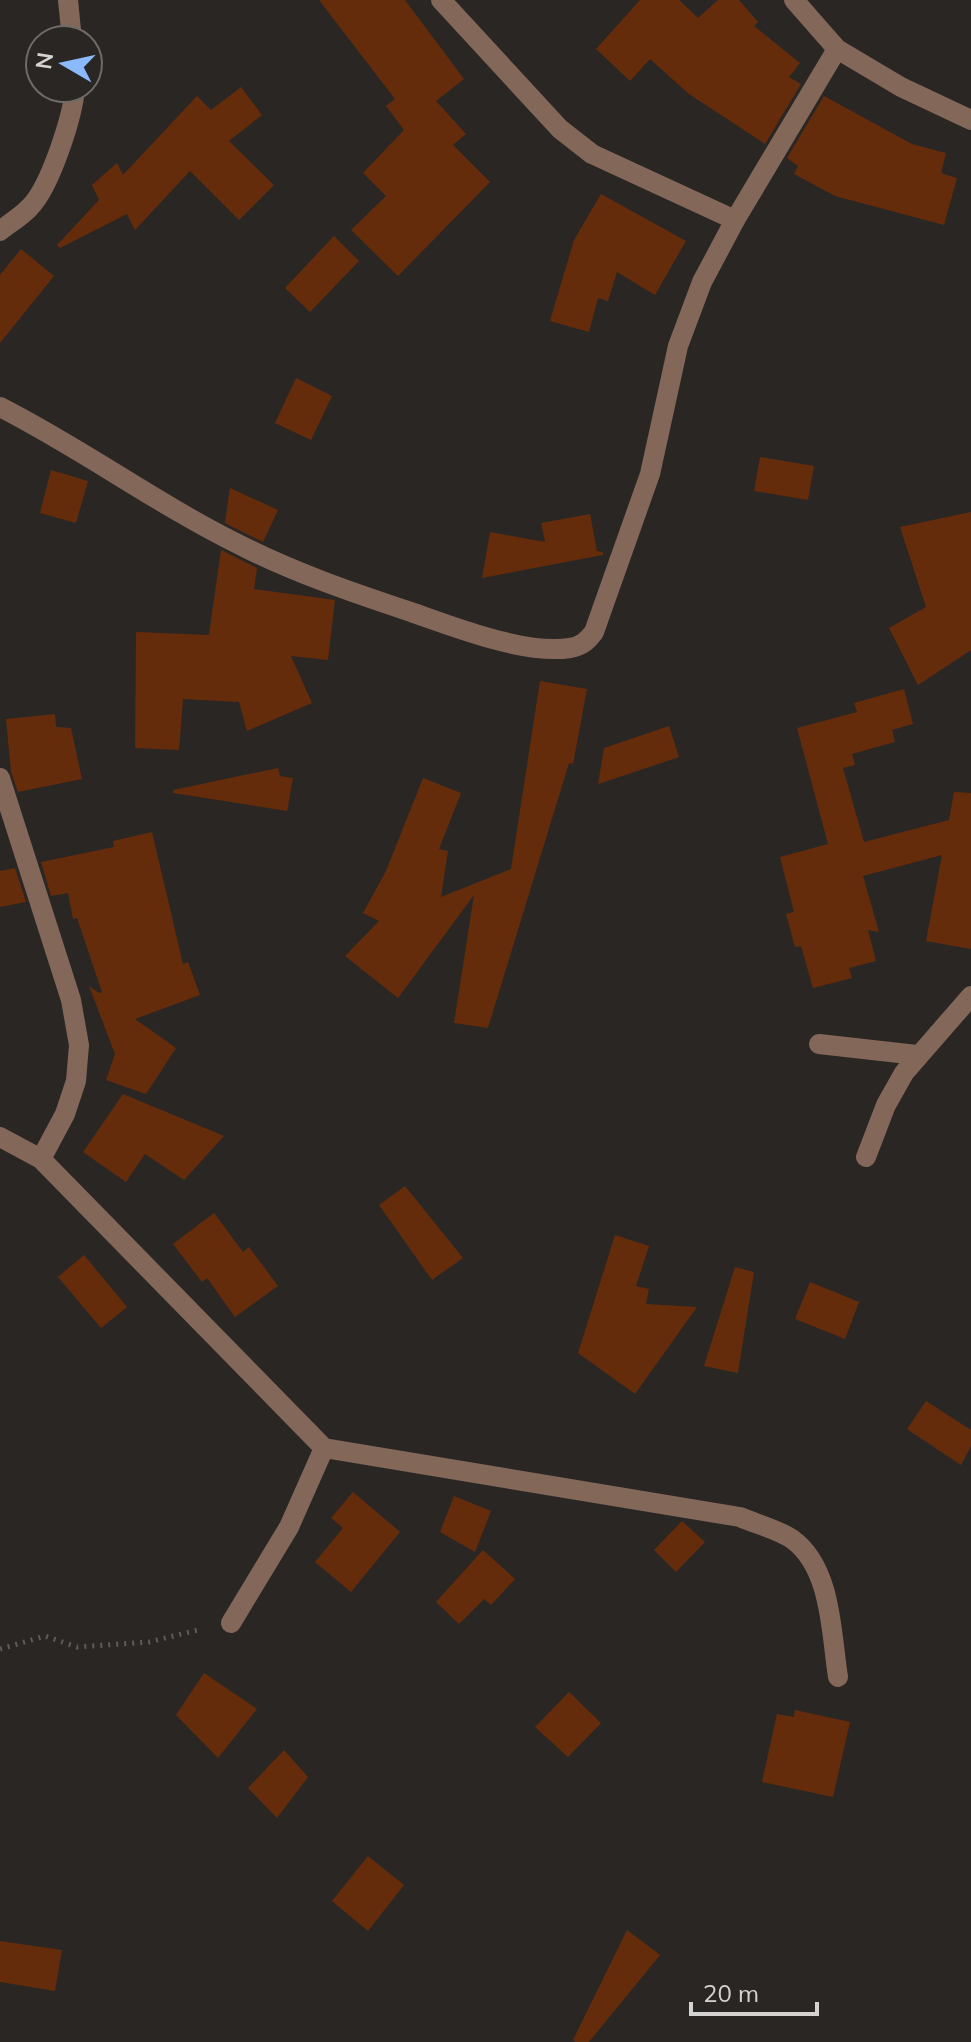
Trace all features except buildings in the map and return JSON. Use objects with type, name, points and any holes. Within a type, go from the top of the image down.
[{"type":"street","points":[[68,0],[70,24]]},
{"type":"street","points":[[441,0],[560,129],[592,154],[735,220]]},
{"type":"street","points":[[794,0],[837,49],[901,87],[971,120]]},
{"type":"street","points":[[0,407],[56,436],[179,512],[243,547],[345,589],[482,637],[568,649],[583,645],[594,632],[650,474],[678,346],[702,282],[735,220],[837,49]]},
{"type":"street","points":[[0,231],[31,206],[45,183],[57,156],[71,104]]},
{"type":"street","points":[[0,778],[71,1000],[79,1045],[76,1081],[69,1103],[41,1159]]},
{"type":"street","points":[[866,1157],[886,1105],[917,1055],[971,996]]},
{"type":"street","points":[[819,1044],[917,1055]]},
{"type":"street","points":[[0,1137],[41,1159],[324,1448],[740,1517],[791,1538],[813,1560],[824,1589],[838,1677]]},
{"type":"street","points":[[231,1623],[289,1527],[324,1448]]},
{"type":"path","points":[[0,1649],[45,1636],[77,1647],[149,1642],[231,1623]]}]
